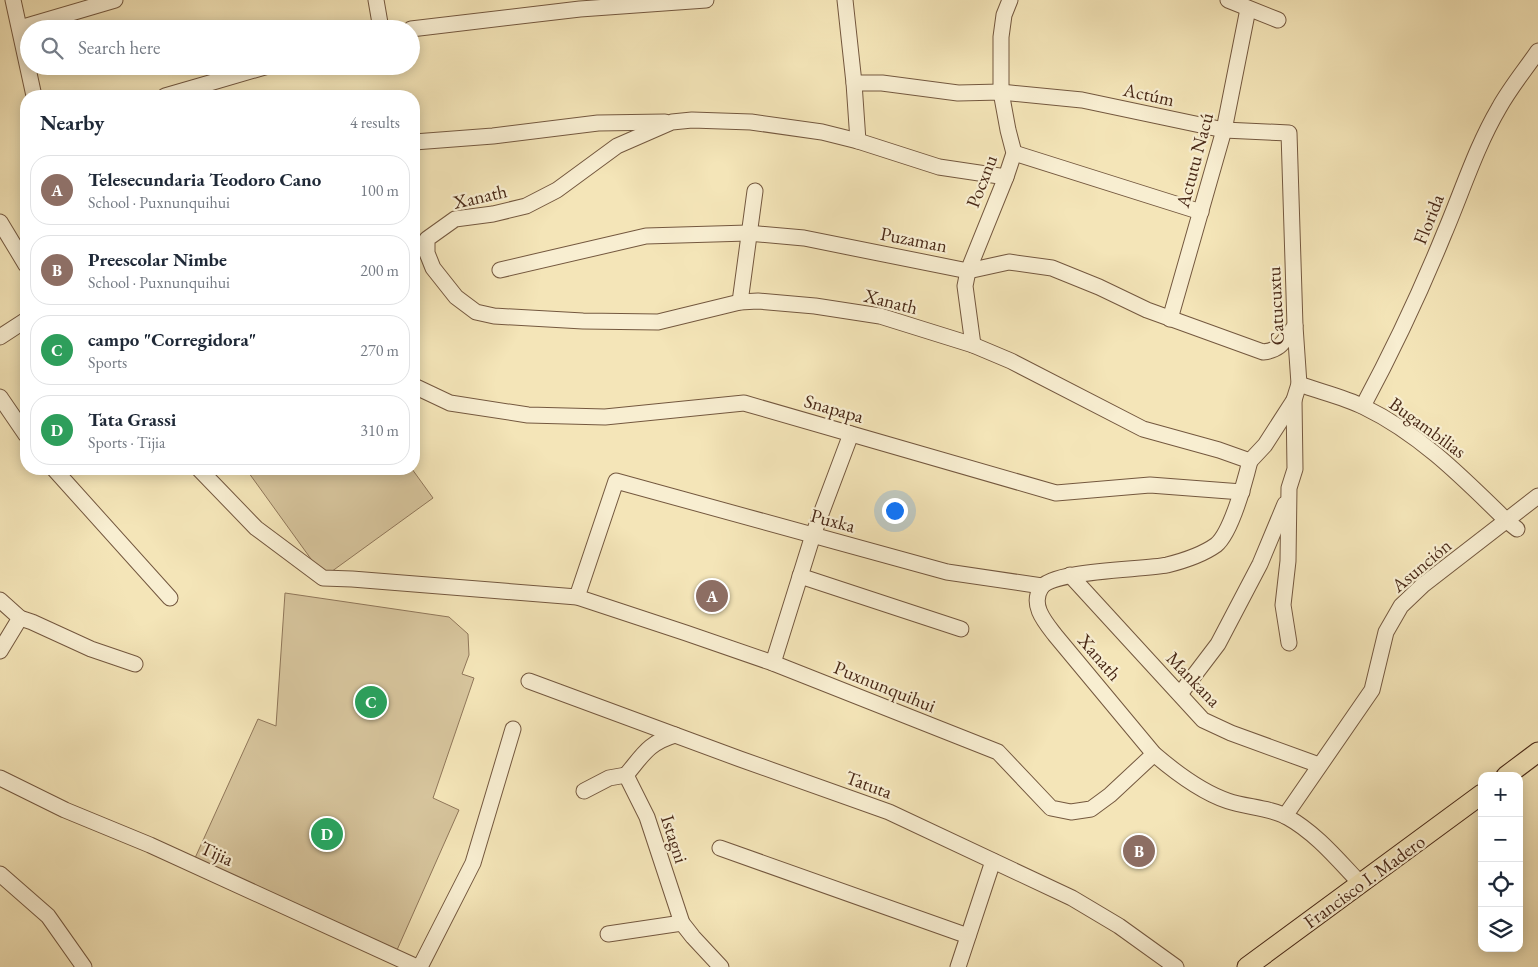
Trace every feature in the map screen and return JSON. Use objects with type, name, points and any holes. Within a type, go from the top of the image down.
[{"type":"main road","points":[[1511,772],[1538,752]]},
{"type":"main road","name":"Francisco I. Madero","points":[[1247,967],[1478,797]]},
{"type":"street","points":[[13,0],[20,28]]},
{"type":"street","points":[[47,20],[115,0]]},
{"type":"street","points":[[376,0],[379,20]]},
{"type":"street","points":[[420,28],[579,5],[706,0]]},
{"type":"street","points":[[845,0],[858,141]]},
{"type":"street","name":"Pocxnu","points":[[973,345],[964,286],[968,271],[1014,153],[1001,92],[1001,37],[1004,14],[1010,0]]},
{"type":"street","points":[[1228,0],[1278,20]]},
{"type":"street","name":"Actutu Nacú","points":[[1170,319],[1224,130],[1248,9]]},
{"type":"street","name":"Florida","points":[[1363,406],[1387,363],[1405,324],[1445,233],[1481,143],[1499,108],[1538,52]]},
{"type":"street","points":[[30,75],[33,90]]},
{"type":"street","points":[[186,90],[237,75]]},
{"type":"street","name":"Actúm","points":[[854,83],[882,83],[958,93],[1001,92],[1082,100],[1224,130],[1289,133]]},
{"type":"street","name":"Xanath","points":[[1006,177],[939,167],[858,141],[822,132],[751,122],[692,120],[672,122],[617,146],[557,190],[526,206],[493,214],[456,219],[428,239],[427,253],[433,268],[456,297],[476,312],[494,316],[583,321],[658,322],[740,302],[758,301],[815,306],[880,316],[973,345],[1011,361],[1143,429],[1219,450],[1250,461]]},
{"type":"street","points":[[420,142],[493,136],[598,123],[672,122]]},
{"type":"street","name":"Catucuxtu","points":[[1250,461],[1265,445],[1294,400],[1299,384],[1295,326],[1289,133]]},
{"type":"street","points":[[1014,153],[1201,212]]},
{"type":"street","points":[[740,302],[754,191]]},
{"type":"street","points":[[0,222],[20,256]]},
{"type":"street","name":"Puzaman","points":[[500,270],[646,236],[748,233],[804,238],[968,271],[1009,262],[1052,268],[1099,287],[1147,310],[1263,352],[1273,351],[1281,346],[1295,326]]},
{"type":"street","points":[[0,337],[20,324]]},
{"type":"street","name":"Bugambilias","points":[[1299,384],[1363,406],[1386,419],[1438,455],[1512,525]]},
{"type":"street","name":"Snapapa","points":[[420,389],[450,403],[528,415],[605,416],[744,403],[1056,493],[1150,485],[1242,492]]},
{"type":"street","points":[[0,397],[20,426]]},
{"type":"street","points":[[1180,694],[1218,644],[1250,586],[1283,509],[1295,469],[1294,400]]},
{"type":"street","points":[[773,662],[813,535],[850,434]]},
{"type":"street","points":[[1042,586],[1050,581],[1070,575],[1166,565],[1200,555],[1218,544],[1227,528],[1242,492],[1250,461]]},
{"type":"street","points":[[59,475],[170,598]]},
{"type":"street","name":"Puxnunquihui","points":[[205,475],[256,528],[323,578],[571,596],[773,662],[998,752],[1051,808],[1071,812],[1091,809],[1154,754]]},
{"type":"street","name":"Puxka","points":[[571,596],[616,481],[947,572],[1042,586]]},
{"type":"street","points":[[1289,488],[1288,560],[1283,605],[1289,643]]},
{"type":"street","name":"Asunción","points":[[1285,816],[1372,690],[1386,632],[1401,606],[1423,586],[1512,525],[1538,496]]},
{"type":"street","name":"Mankana","points":[[1070,575],[1202,720],[1231,733],[1319,765]]},
{"type":"street","points":[[800,576],[961,629]]},
{"type":"street","name":"Xanath","points":[[1042,586],[1037,599],[1041,616],[1154,754],[1170,768],[1196,785],[1227,800],[1285,816],[1303,827],[1360,883]]},
{"type":"street","points":[[0,600],[20,618],[91,649],[135,664]]},
{"type":"street","points":[[0,651],[20,618]]},
{"type":"street","name":"Tatuta","points":[[529,681],[889,812],[1072,898],[1118,926],[1176,967]]},
{"type":"street","points":[[418,967],[473,863],[513,728]]},
{"type":"street","points":[[584,790],[609,778],[626,776],[649,747],[675,734]]},
{"type":"street","name":"Istagni","points":[[626,776],[647,817],[682,923],[721,967]]},
{"type":"street","name":"Tijia","points":[[0,778],[65,810],[174,856],[418,967]]},
{"type":"street","points":[[720,848],[968,936]]},
{"type":"street","points":[[958,967],[992,861]]},
{"type":"street","points":[[0,874],[48,916],[84,967]]},
{"type":"street","points":[[608,934],[682,923]]},
{"type":"shaded area","points":[[250,475],[416,475],[433,498],[324,577]]},
{"type":"shaded area","points":[[285,593],[449,617],[468,634],[469,655],[462,674],[474,678],[433,798],[459,810],[397,950],[195,858],[258,719],[276,726]]},
{"type":"place","name":"Telesecundaria Teodoro Cano","points":[[712,596]]},
{"type":"place","name":"campo \"Corregidora\"","points":[[371,702]]},
{"type":"place","name":"Tata Grassi","points":[[327,834]]},
{"type":"place","name":"Preescolar Nimbe","points":[[1139,851]]}]
